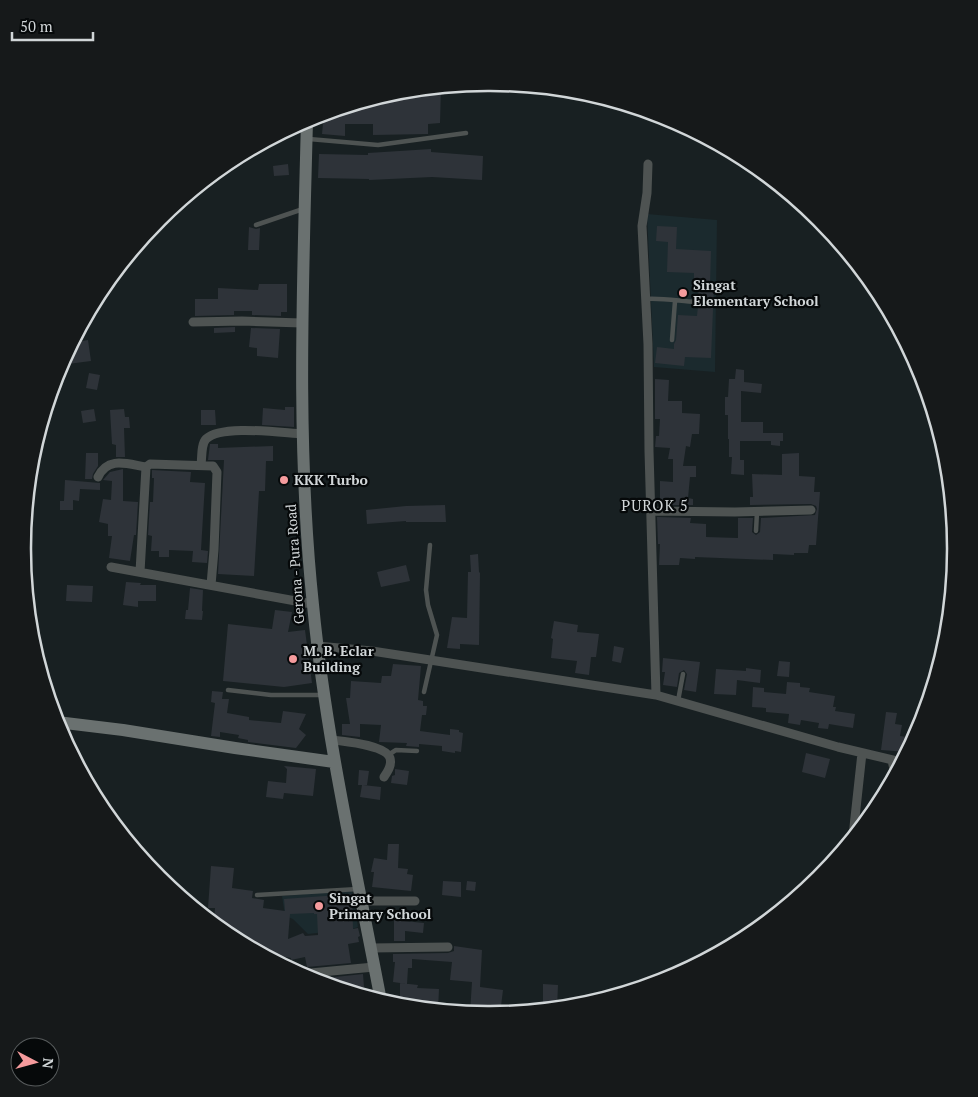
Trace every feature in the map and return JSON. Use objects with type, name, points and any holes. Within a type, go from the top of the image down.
[{"type":"main road","name":"Gerona - Pura Road","points":[[305,130],[302,323],[303,471],[312,604],[323,695],[334,762],[379,993]]},
{"type":"main road","points":[[66,723],[334,762]]},
{"type":"street","points":[[648,164],[647,193],[642,220],[646,299],[656,696]]},
{"type":"street","points":[[194,322],[302,323]]},
{"type":"street","points":[[201,465],[203,443],[206,438],[212,435],[229,431],[248,430],[303,434]]},
{"type":"street","points":[[98,477],[102,468],[119,463],[146,467],[150,464],[213,466],[216,472],[214,550],[210,585]]},
{"type":"street","points":[[140,572],[146,467]]},
{"type":"street","points":[[651,511],[811,510]]},
{"type":"street","points":[[110,567],[312,604]]},
{"type":"street","points":[[317,646],[372,651],[656,696],[894,761]]},
{"type":"street","points":[[331,740],[367,745],[388,755],[390,768],[384,776]]},
{"type":"street","points":[[854,824],[862,753]]},
{"type":"street","points":[[360,895],[415,901]]},
{"type":"street","points":[[371,948],[448,947]]},
{"type":"street","points":[[317,972],[374,967]]},
{"type":"lane","points":[[306,139],[378,145],[466,133]]},
{"type":"lane","points":[[256,224],[304,209]]},
{"type":"lane","points":[[646,299],[659,298],[696,302]]},
{"type":"lane","points":[[672,340],[675,301]]},
{"type":"lane","points":[[756,531],[757,511]]},
{"type":"lane","points":[[424,692],[437,634],[428,605],[426,590],[430,545]]},
{"type":"lane","points":[[678,701],[682,674]]},
{"type":"lane","points":[[228,690],[271,695],[323,695]]},
{"type":"lane","points":[[388,755],[396,750],[417,751]]},
{"type":"lane","points":[[257,895],[360,895]]},
{"type":"shaded area","name":"Singat Elementary School","points":[[647,214],[717,220],[715,372],[654,367]]},
{"type":"shaded area","name":"Singat Primary School","points":[[352,890],[358,927],[308,934],[293,919],[285,916],[282,896]]},
{"type":"building","points":[[441,94],[440,123],[428,124],[428,134],[373,135],[373,124],[345,124],[345,136],[322,134],[323,122],[342,115],[371,106]]},
{"type":"building","points":[[431,149],[431,152],[483,156],[482,180],[432,177],[369,180],[318,178],[319,154],[368,155],[368,153]]},
{"type":"building","points":[[288,164],[289,175],[274,176],[273,166]]},
{"type":"building","points":[[657,226],[677,227],[676,249],[711,251],[710,285],[714,285],[711,358],[685,357],[684,366],[655,363],[657,347],[674,349],[678,315],[697,316],[700,302],[698,298],[699,283],[694,283],[694,273],[667,272],[668,242],[656,241]]},
{"type":"building","points":[[249,227],[260,228],[259,250],[248,250]]},
{"type":"building","points":[[259,284],[287,284],[287,312],[281,312],[281,316],[252,315],[252,311],[234,311],[234,315],[195,316],[195,299],[218,299],[218,288],[258,290]]},
{"type":"building","points":[[235,327],[235,332],[214,333],[214,328]]},
{"type":"building","points":[[251,328],[280,329],[278,358],[257,356],[257,348],[249,347]]},
{"type":"building","points":[[88,340],[91,361],[70,364],[78,346],[81,341]]},
{"type":"building","points":[[736,369],[744,370],[744,382],[762,384],[761,393],[741,391],[741,422],[763,422],[763,433],[783,433],[783,441],[780,441],[780,446],[771,445],[771,441],[740,441],[740,460],[744,460],[744,475],[731,474],[732,457],[729,457],[728,415],[725,415],[725,397],[728,397],[729,379],[735,379]]},
{"type":"building","points":[[89,373],[100,375],[97,390],[86,388]]},
{"type":"building","points":[[655,379],[669,380],[668,401],[682,401],[682,413],[700,414],[699,434],[692,434],[690,447],[686,446],[683,466],[696,466],[696,477],[690,477],[688,498],[693,499],[693,505],[660,505],[660,481],[673,482],[673,459],[668,459],[670,448],[655,447],[656,436],[659,436],[660,419],[655,419]]},
{"type":"building","points":[[285,407],[294,407],[294,427],[262,425],[263,408],[285,410]]},
{"type":"building","points":[[94,409],[96,421],[83,423],[81,411]]},
{"type":"building","points":[[124,409],[125,417],[129,417],[130,428],[124,428],[125,457],[116,457],[116,445],[112,444],[110,410]]},
{"type":"building","points":[[201,410],[215,410],[216,425],[201,425]]},
{"type":"building","points":[[210,444],[218,444],[218,448],[273,446],[273,461],[266,461],[265,491],[259,491],[254,576],[218,574],[224,460],[208,460]]},
{"type":"building","points":[[86,453],[98,453],[98,466],[92,479],[85,479]]},
{"type":"building","points":[[799,453],[799,476],[815,477],[814,492],[820,492],[816,545],[809,545],[808,553],[794,553],[794,555],[773,554],[773,560],[680,558],[679,565],[659,565],[660,544],[658,544],[657,517],[691,518],[690,523],[706,524],[706,537],[738,538],[738,518],[753,518],[752,532],[756,535],[760,532],[761,518],[815,515],[816,506],[811,504],[750,505],[750,497],[753,497],[752,474],[782,475],[782,454]]},
{"type":"building","points":[[123,469],[123,501],[138,502],[136,535],[134,535],[130,561],[109,558],[112,536],[108,536],[108,524],[99,522],[103,499],[111,500],[112,481],[103,480],[110,472]]},
{"type":"building","points":[[152,470],[191,472],[190,482],[205,483],[201,550],[208,551],[207,563],[192,562],[193,551],[169,550],[169,557],[159,557],[159,551],[151,551],[152,536],[148,535],[150,502],[153,502],[154,478],[152,478]]},
{"type":"building","points":[[65,480],[100,483],[100,490],[80,489],[79,501],[73,500],[73,510],[60,510],[60,501],[64,501]]},
{"type":"building","points":[[445,505],[446,522],[406,521],[367,524],[366,510]]},
{"type":"building","points":[[478,554],[480,573],[479,645],[460,644],[460,649],[447,648],[452,617],[467,618],[468,572],[471,572],[470,555]]},
{"type":"building","points":[[406,565],[410,581],[381,587],[377,572]]},
{"type":"building","points":[[126,582],[141,583],[140,585],[156,585],[156,601],[138,601],[138,607],[123,605]]},
{"type":"building","points":[[67,585],[93,586],[92,602],[66,601]]},
{"type":"building","points":[[190,588],[203,590],[202,620],[185,619],[186,610],[188,610]]},
{"type":"building","points":[[275,610],[292,612],[288,632],[305,630],[312,683],[284,687],[223,681],[228,624],[272,629]]},
{"type":"building","points":[[554,621],[578,625],[577,632],[599,634],[596,657],[591,657],[589,675],[575,673],[577,661],[551,658],[553,639],[551,638]]},
{"type":"building","points":[[614,646],[624,648],[621,663],[612,661]]},
{"type":"building","points":[[663,658],[700,662],[696,692],[684,690],[687,674],[684,670],[679,673],[677,687],[663,685],[665,672],[662,672]]},
{"type":"building","points":[[779,661],[790,662],[789,677],[777,676]]},
{"type":"building","points":[[393,664],[421,666],[418,700],[423,701],[423,706],[427,706],[426,715],[422,715],[420,731],[450,735],[450,729],[459,730],[459,732],[463,733],[461,752],[442,751],[442,746],[419,744],[419,747],[406,746],[407,743],[379,742],[381,725],[360,724],[360,737],[342,735],[342,724],[350,724],[346,698],[350,698],[351,681],[381,683],[382,676],[391,676]]},
{"type":"building","points":[[746,668],[761,670],[760,683],[737,680],[736,695],[714,694],[716,669],[746,671]]},
{"type":"building","points":[[787,682],[800,683],[800,687],[810,688],[809,692],[835,696],[833,707],[836,707],[835,711],[855,714],[853,728],[829,724],[828,729],[818,728],[819,723],[801,720],[800,725],[788,723],[789,714],[766,712],[766,708],[752,707],[753,687],[764,688],[764,692],[786,694]]},
{"type":"building","points":[[212,691],[223,692],[222,699],[229,699],[227,713],[249,717],[249,720],[281,723],[283,711],[306,714],[299,729],[306,735],[296,748],[248,742],[248,740],[238,738],[239,735],[220,732],[220,737],[211,736],[215,703],[211,702]]},
{"type":"building","points":[[886,712],[897,713],[895,724],[902,725],[900,736],[906,737],[900,751],[881,750]]},
{"type":"building","points":[[806,753],[830,759],[825,778],[802,772]]},
{"type":"building","points":[[284,766],[316,769],[313,796],[284,793],[283,799],[266,797],[268,781],[286,783],[287,769]]},
{"type":"building","points":[[395,769],[409,771],[407,785],[391,783],[392,776],[395,775]]},
{"type":"building","points":[[359,770],[369,771],[367,785],[363,785],[381,787],[380,800],[360,797],[362,785],[358,785]]},
{"type":"building","points":[[388,844],[399,844],[398,868],[408,869],[407,874],[413,875],[411,891],[372,887],[374,872],[371,872],[374,858],[387,860]]},
{"type":"building","points":[[211,866],[234,868],[232,888],[253,891],[252,898],[264,900],[263,908],[285,911],[284,899],[352,894],[353,929],[358,928],[359,942],[348,944],[351,963],[307,967],[305,957],[291,960],[291,958],[282,956],[260,945],[215,915],[215,908],[208,908]],"holes":[[[290,914],[317,914],[318,935],[305,936],[303,933],[288,939]]]},
{"type":"building","points":[[443,881],[461,882],[461,897],[442,895]]},
{"type":"building","points":[[467,881],[476,882],[475,891],[466,890]]},
{"type":"building","points":[[394,920],[424,923],[423,933],[405,931],[405,941],[394,941]]},
{"type":"building","points":[[454,946],[482,950],[480,987],[503,990],[501,1006],[470,1005],[472,982],[450,980],[452,962],[412,959],[412,968],[408,968],[407,984],[393,982],[395,962],[393,962],[393,954],[448,953],[454,951]]},
{"type":"building","points":[[363,974],[364,987],[362,988],[330,977]]},
{"type":"building","points":[[400,983],[418,985],[417,988],[439,989],[438,1003],[400,997]]},
{"type":"building","points":[[543,984],[558,985],[557,1001],[543,1003]]},
{"type":"place","name":"Singat Elementary School","points":[[683,293]]},
{"type":"place","name":"KKK Turbo","points":[[284,480]]},
{"type":"place","name":"M. B. Eclar Building","points":[[293,659]]},
{"type":"place","name":"Singat Primary School","points":[[319,906]]},
{"type":"district","name":"PUROK 5","points":[[655,506]]}]
